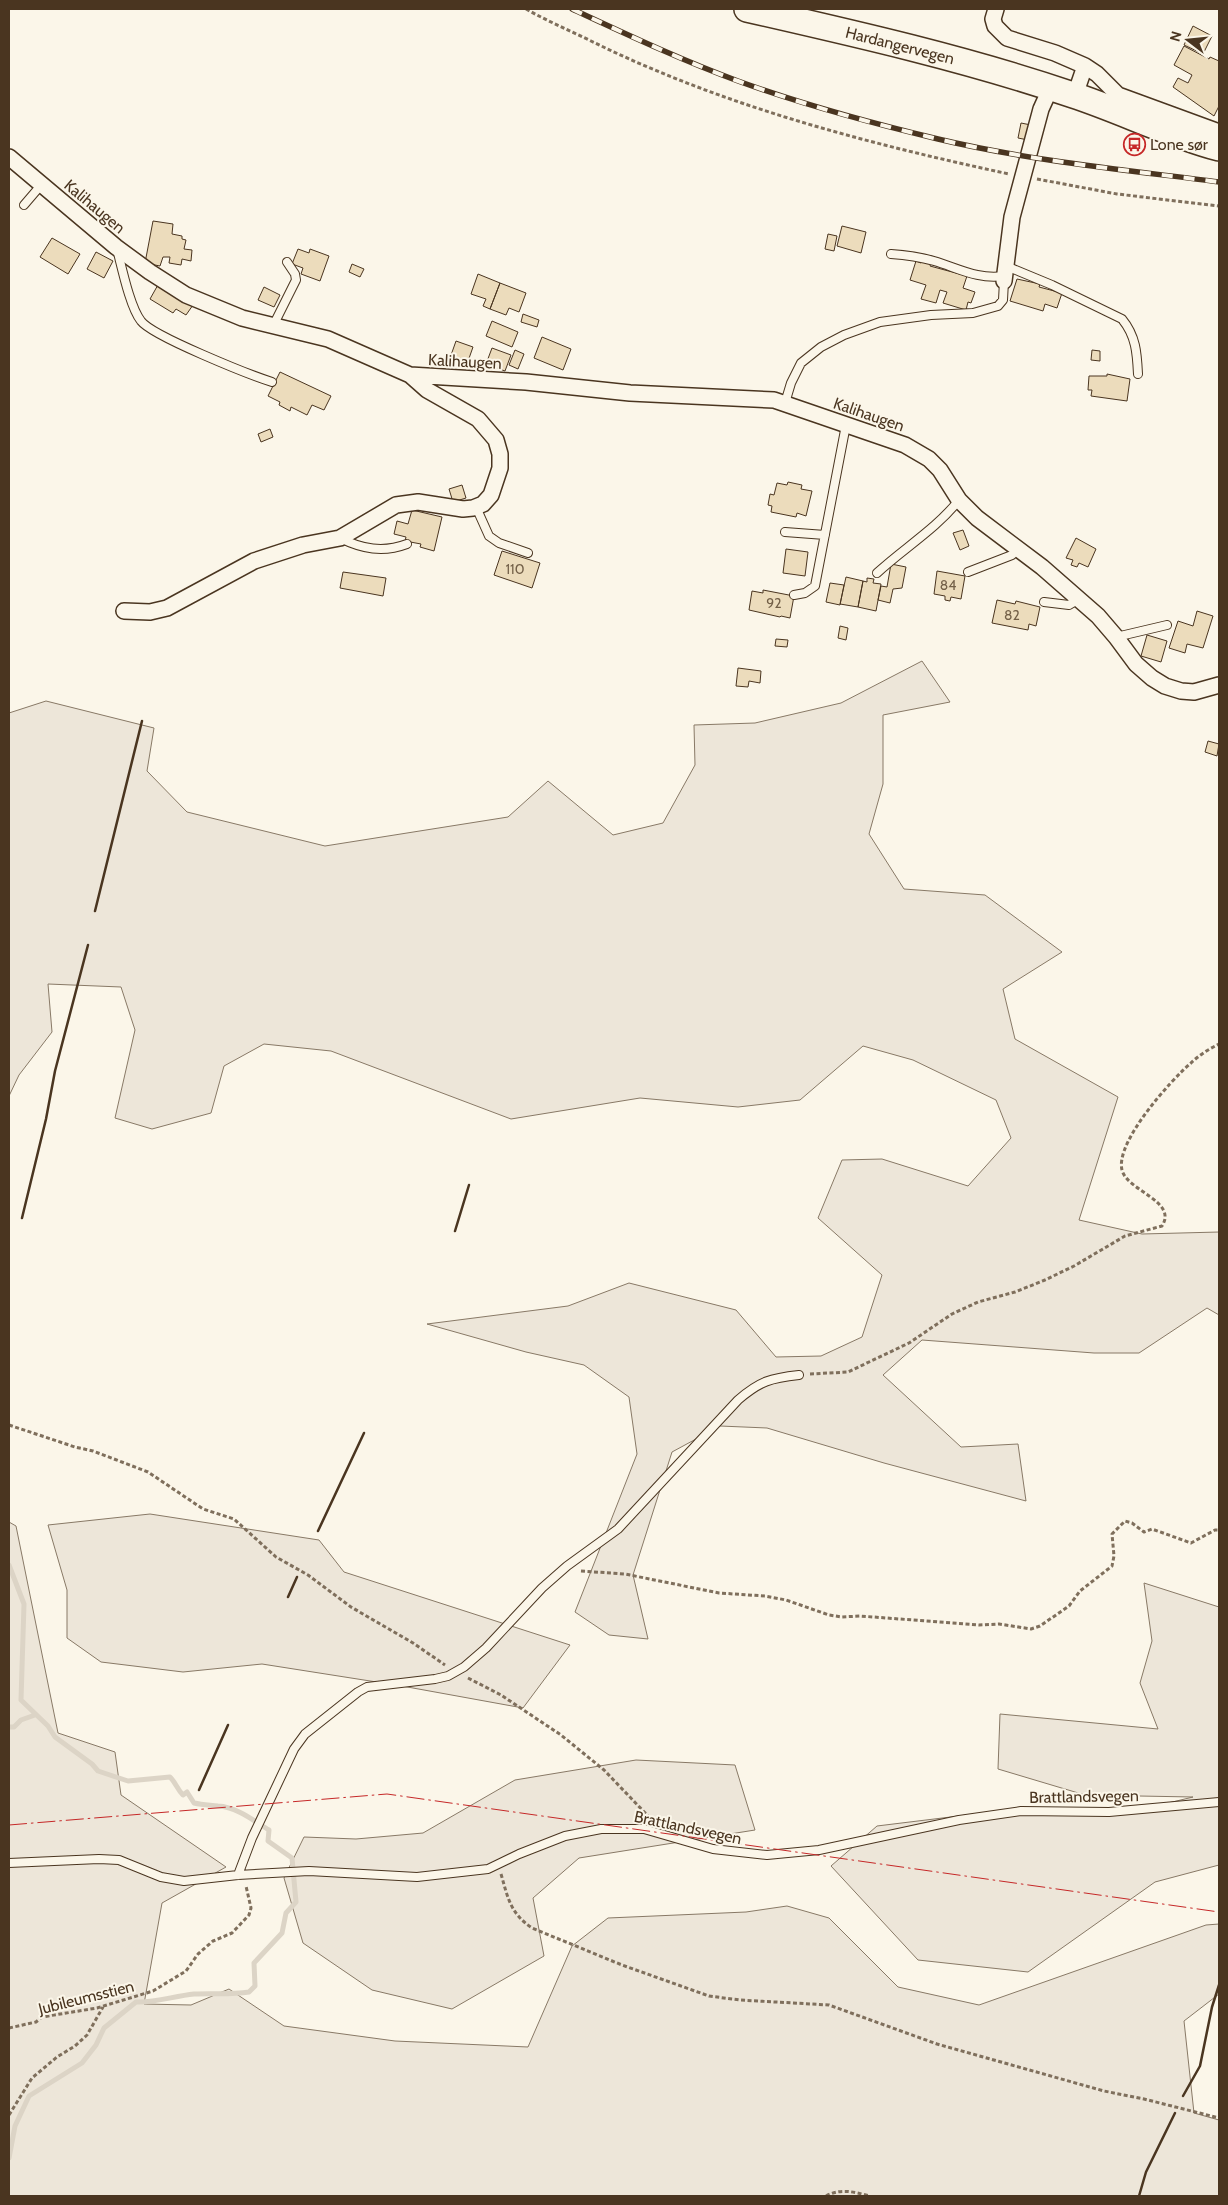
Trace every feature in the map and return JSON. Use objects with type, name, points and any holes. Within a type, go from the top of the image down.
[{"type":"main road","name":"Hardangervegen","points":[[748,9],[907,46],[1075,95],[1219,148]]},
{"type":"street","points":[[996,9],[995,26],[1007,38],[1055,53],[1085,66],[1118,95],[1219,132]]},
{"type":"street","points":[[1075,95],[1085,66]]},
{"type":"street","points":[[1005,275],[1012,217],[1041,109],[1051,88]]},
{"type":"street","name":"Kalihaugen","points":[[9,158],[116,247],[186,295],[242,318],[328,339],[410,376],[427,390],[478,419],[496,440],[500,454],[500,468],[498,481],[491,495],[483,504],[476,507]]},
{"type":"street","name":"Kalihaugen","points":[[410,376],[526,382],[630,393],[755,398],[785,403],[906,445],[919,451],[940,470],[959,500],[977,518],[1042,567],[1079,599],[1116,637],[1136,664],[1152,678],[1165,686],[1194,692],[1219,685]]},
{"type":"street","points":[[124,611],[150,612],[167,608],[254,561],[303,545],[340,538],[396,505],[406,502],[463,510],[476,507]]},
{"type":"lane","points":[[24,205],[42,184]]},
{"type":"lane","points":[[116,247],[136,313],[144,326],[208,356],[272,382]]},
{"type":"lane","points":[[891,254],[919,256],[979,277],[990,278],[1005,275],[1052,285],[1122,319],[1134,339],[1138,374]]},
{"type":"lane","points":[[273,326],[296,280],[295,274],[287,262]]},
{"type":"lane","points":[[785,403],[791,382],[800,363],[836,339],[861,327],[880,322],[931,315],[973,313],[998,306],[1003,300],[1005,275]]},
{"type":"lane","points":[[794,595],[805,593],[815,586],[846,425]]},
{"type":"lane","points":[[877,573],[900,551],[932,529],[959,500]]},
{"type":"lane","points":[[476,507],[489,536],[499,543],[528,553]]},
{"type":"lane","points":[[784,532],[825,535]]},
{"type":"lane","points":[[340,538],[358,547],[376,550],[394,549],[407,544]]},
{"type":"lane","points":[[968,572],[1012,555],[1018,549]]},
{"type":"lane","points":[[1044,602],[1069,605],[1079,599]]},
{"type":"lane","points":[[1116,637],[1167,625]]},
{"type":"lane","points":[[242,1875],[252,1838],[294,1749],[305,1734],[367,1687],[436,1679],[455,1672],[486,1648],[542,1588],[562,1570],[618,1529],[738,1400],[755,1385],[778,1377],[799,1374]]},
{"type":"lane","name":"Brattlandsvegen","points":[[9,1862],[119,1860],[161,1877],[184,1881],[309,1871],[417,1877],[488,1869],[519,1854],[565,1836],[619,1828],[644,1828],[713,1850],[767,1855],[819,1850],[959,1820],[1021,1811],[1109,1812],[1219,1802]]},
{"type":"path","points":[[526,9],[675,80],[729,100],[822,129],[929,157],[1023,177],[1117,194],[1219,206]]},
{"type":"path","points":[[799,1374],[848,1372],[909,1343],[952,1314],[978,1302],[1015,1292],[1045,1280],[1074,1266],[1124,1236],[1162,1226],[1166,1214],[1162,1206],[1124,1176],[1121,1160],[1134,1130],[1170,1082],[1191,1063],[1219,1044]]},
{"type":"path","points":[[9,1425],[75,1447],[93,1450],[148,1472],[203,1509],[234,1519],[276,1557],[308,1575],[351,1607],[413,1643],[455,1672],[501,1694],[561,1735],[604,1770],[628,1797],[650,1816],[660,1832]]},
{"type":"path","points":[[562,1570],[625,1574],[719,1592],[765,1596],[786,1600],[816,1612],[842,1617],[860,1616],[971,1624],[1000,1624],[1031,1629],[1040,1626],[1068,1606],[1080,1591],[1112,1566],[1114,1556],[1112,1534],[1125,1521],[1132,1523],[1144,1532],[1152,1529],[1191,1543],[1215,1530],[1219,1530]]},
{"type":"path","points":[[499,1864],[509,1902],[519,1919],[526,1924],[556,1938],[678,1986],[709,1996],[740,2000],[829,2005],[937,2044],[1089,2087],[1219,2118]]},
{"type":"path","name":"Jubileumsstien","points":[[9,2028],[36,2022],[42,2017],[103,2006],[153,1991],[186,1971],[198,1954],[213,1941],[232,1933],[249,1915],[251,1908],[242,1875]]},
{"type":"path","points":[[9,2115],[32,2078],[56,2057],[75,2046],[87,2035],[103,2006]]},
{"type":"path","points":[[826,2196],[835,2191],[850,2191],[870,2196]]},
{"type":"shaded area","points":[[922,661],[950,702],[883,715],[883,784],[869,834],[904,889],[985,895],[1062,952],[1003,989],[1015,1039],[1118,1097],[1079,1220],[1142,1234],[1219,1232],[1219,1315],[1207,1308],[1139,1353],[1094,1353],[922,1340],[883,1375],[961,1447],[1018,1444],[1026,1501],[884,1463],[767,1428],[720,1426],[672,1452],[633,1575],[648,1639],[609,1635],[575,1612],[637,1454],[629,1397],[584,1365],[526,1352],[427,1324],[568,1306],[629,1283],[736,1310],[776,1357],[821,1356],[862,1337],[882,1275],[818,1218],[842,1160],[882,1159],[968,1186],[1011,1138],[996,1100],[913,1060],[863,1046],[800,1100],[738,1107],[640,1098],[511,1119],[331,1051],[264,1044],[224,1066],[211,1113],[152,1129],[115,1118],[135,1030],[121,987],[48,984],[52,1032],[19,1075],[9,1096],[9,713],[46,701],[154,728],[147,771],[187,812],[325,846],[508,817],[548,781],[613,835],[663,823],[695,765],[694,725],[755,723],[841,703]]},
{"type":"shaded area","points":[[150,1514],[319,1540],[344,1572],[570,1645],[523,1708],[402,1686],[262,1664],[183,1672],[101,1662],[67,1638],[67,1590],[48,1525]]},
{"type":"shaded area","points":[[9,1522],[16,1526],[58,1733],[115,1752],[121,1795],[226,1867],[162,1903],[144,2004],[191,2005],[229,1989],[284,2026],[395,2041],[528,2047],[572,1946],[608,1918],[746,1912],[787,1906],[829,1918],[898,1987],[979,2005],[1206,1925],[1219,1924],[1219,1994],[1184,2021],[1194,2113],[1219,2120],[1219,2196],[9,2196]]},
{"type":"shaded area","points":[[1144,1583],[1219,1607],[1219,1865],[1155,1882],[1028,1972],[918,1960],[831,1866],[877,1826],[975,1814],[1123,1814],[1193,1797],[1085,1795],[998,1769],[1000,1714],[1158,1729],[1140,1683],[1152,1641]]},
{"type":"shaded area","points":[[636,1760],[735,1765],[755,1830],[579,1858],[533,1898],[544,1956],[452,2009],[372,1990],[303,1943],[284,1878],[304,1837],[356,1839],[423,1833],[515,1780]]},
{"type":"building","points":[[1193,26],[1212,36],[1203,54],[1184,45]]},
{"type":"building","points":[[1184,46],[1209,59],[1210,57],[1219,61],[1219,106],[1214,116],[1173,87],[1178,78],[1188,83],[1192,75],[1174,65]]},
{"type":"building","points":[[1021,123],[1031,125],[1028,140],[1018,138]]},
{"type":"building","points":[[153,221],[173,224],[172,234],[182,236],[182,239],[186,240],[184,249],[192,250],[191,261],[182,259],[181,265],[169,263],[170,257],[163,257],[160,266],[145,263]]},
{"type":"building","points":[[842,226],[866,232],[861,253],[837,246]]},
{"type":"building","points":[[828,234],[837,236],[834,251],[825,249]]},
{"type":"building","points":[[52,238],[80,254],[68,274],[40,257]]},
{"type":"building","points":[[298,249],[309,253],[310,249],[329,256],[320,281],[301,274],[303,268],[292,264]]},
{"type":"building","points":[[96,252],[113,261],[104,278],[87,269]]},
{"type":"building","points":[[922,260],[931,263],[930,266],[967,276],[963,288],[975,292],[971,303],[968,302],[966,310],[943,303],[947,292],[940,290],[936,303],[921,299],[926,285],[910,280],[916,261],[921,263]]},
{"type":"building","points":[[352,264],[364,269],[360,277],[349,272]]},
{"type":"building","points":[[478,274],[500,283],[490,309],[483,306],[486,299],[471,294]]},
{"type":"building","points":[[1017,279],[1040,284],[1039,287],[1062,293],[1057,308],[1045,304],[1043,311],[1010,301]]},
{"type":"building","points":[[159,283],[193,305],[186,315],[176,309],[173,313],[150,299]]},
{"type":"building","points":[[500,283],[526,293],[519,312],[509,308],[506,315],[490,309]]},
{"type":"building","points":[[264,287],[280,295],[274,307],[258,300]]},
{"type":"building","points":[[523,314],[539,320],[537,327],[521,322]]},
{"type":"building","points":[[492,321],[518,332],[512,347],[486,336]]},
{"type":"building","points":[[542,337],[571,349],[563,370],[534,358]]},
{"type":"building","points":[[456,341],[473,347],[467,364],[450,358]]},
{"type":"building","points":[[492,348],[511,355],[505,371],[486,364]]},
{"type":"building","points":[[515,350],[524,354],[518,369],[509,365]]},
{"type":"building","points":[[1092,350],[1100,351],[1100,361],[1091,360]]},
{"type":"building","points":[[280,372],[331,396],[324,410],[312,405],[307,415],[291,407],[290,411],[279,405],[280,402],[268,396]]},
{"type":"building","points":[[1107,374],[1130,379],[1127,401],[1091,396],[1092,390],[1088,390],[1089,376],[1107,376]]},
{"type":"building","points":[[270,429],[273,437],[261,442],[258,434]]},
{"type":"building","points":[[788,482],[802,485],[801,489],[812,491],[806,516],[797,513],[796,517],[771,512],[772,506],[768,505],[770,494],[774,495],[777,483],[787,485]]},
{"type":"building","points":[[462,485],[466,498],[453,502],[449,489]]},
{"type":"building","points":[[412,510],[442,517],[434,551],[420,547],[421,544],[405,541],[406,537],[394,534],[397,521],[408,524]]},
{"type":"building","points":[[963,530],[969,546],[960,550],[953,533]]},
{"type":"building","points":[[1076,538],[1096,549],[1088,567],[1079,563],[1077,567],[1071,565],[1073,560],[1066,558]]},
{"type":"building","points":[[786,549],[808,552],[805,576],[783,573]]},
{"type":"building","points":[[502,551],[540,563],[532,588],[494,575]]},
{"type":"building","points":[[891,564],[906,567],[902,588],[893,589],[890,603],[878,600],[881,586],[887,587]]},
{"type":"building","points":[[937,571],[965,576],[961,599],[951,597],[950,601],[945,600],[945,596],[934,594]]},
{"type":"building","points":[[343,572],[386,578],[383,596],[340,588]]},
{"type":"building","points":[[846,577],[863,581],[858,607],[840,604]]},
{"type":"building","points":[[867,578],[874,579],[873,583],[881,584],[876,611],[858,607],[863,581],[867,582]]},
{"type":"building","points":[[830,583],[844,585],[840,605],[826,602]]},
{"type":"building","points":[[763,590],[794,596],[790,618],[749,610],[752,591],[763,593]]},
{"type":"building","points":[[997,600],[1015,604],[1016,601],[1040,607],[1036,626],[1029,624],[1028,630],[992,623]]},
{"type":"building","points":[[1197,611],[1213,616],[1203,648],[1187,644],[1185,653],[1169,648],[1178,621],[1193,626]]},
{"type":"building","points":[[840,626],[848,628],[846,640],[838,638]]},
{"type":"building","points":[[1147,635],[1167,641],[1161,662],[1141,656]]},
{"type":"building","points":[[776,639],[788,640],[787,647],[775,646]]},
{"type":"building","points":[[738,668],[761,671],[760,683],[749,681],[748,687],[736,686]]},
{"type":"building","points":[[1208,741],[1219,744],[1217,756],[1205,752]]},
{"type":"waterway","points":[[9,1565],[24,1604],[21,1700],[48,1726],[55,1737],[92,1764],[98,1771],[128,1781],[170,1777],[183,1795],[187,1792],[194,1803],[232,1809],[269,1830],[268,1841],[292,1858],[296,1902],[286,1913],[282,1933],[254,1963],[255,1986],[249,1992],[194,1994],[136,2002],[104,2028],[96,2045],[82,2063],[29,2096],[15,2126],[9,2158]]},
{"type":"waterway","points":[[9,1727],[14,1727],[21,1720],[35,1715]]},
{"type":"railway","points":[[572,9],[717,73],[788,98],[863,120],[973,147],[1078,164],[1219,182]]},
{"type":"wall","points":[[95,911],[142,721]]},
{"type":"wall","points":[[22,1218],[46,1119],[55,1071],[88,945]]},
{"type":"wall","points":[[455,1231],[469,1185]]},
{"type":"wall","points":[[318,1531],[364,1433]]},
{"type":"wall","points":[[288,1597],[297,1577]]},
{"type":"wall","points":[[199,1790],[228,1725]]},
{"type":"wall","points":[[1183,2096],[1200,2066],[1212,2007],[1219,1985]]},
{"type":"wall","points":[[1139,2196],[1146,2172],[1175,2113]]},
{"type":"power","points":[[9,1825],[387,1794],[1219,1912]]},
{"type":"place","name":"Lone sør","points":[[1134,144]]}]
